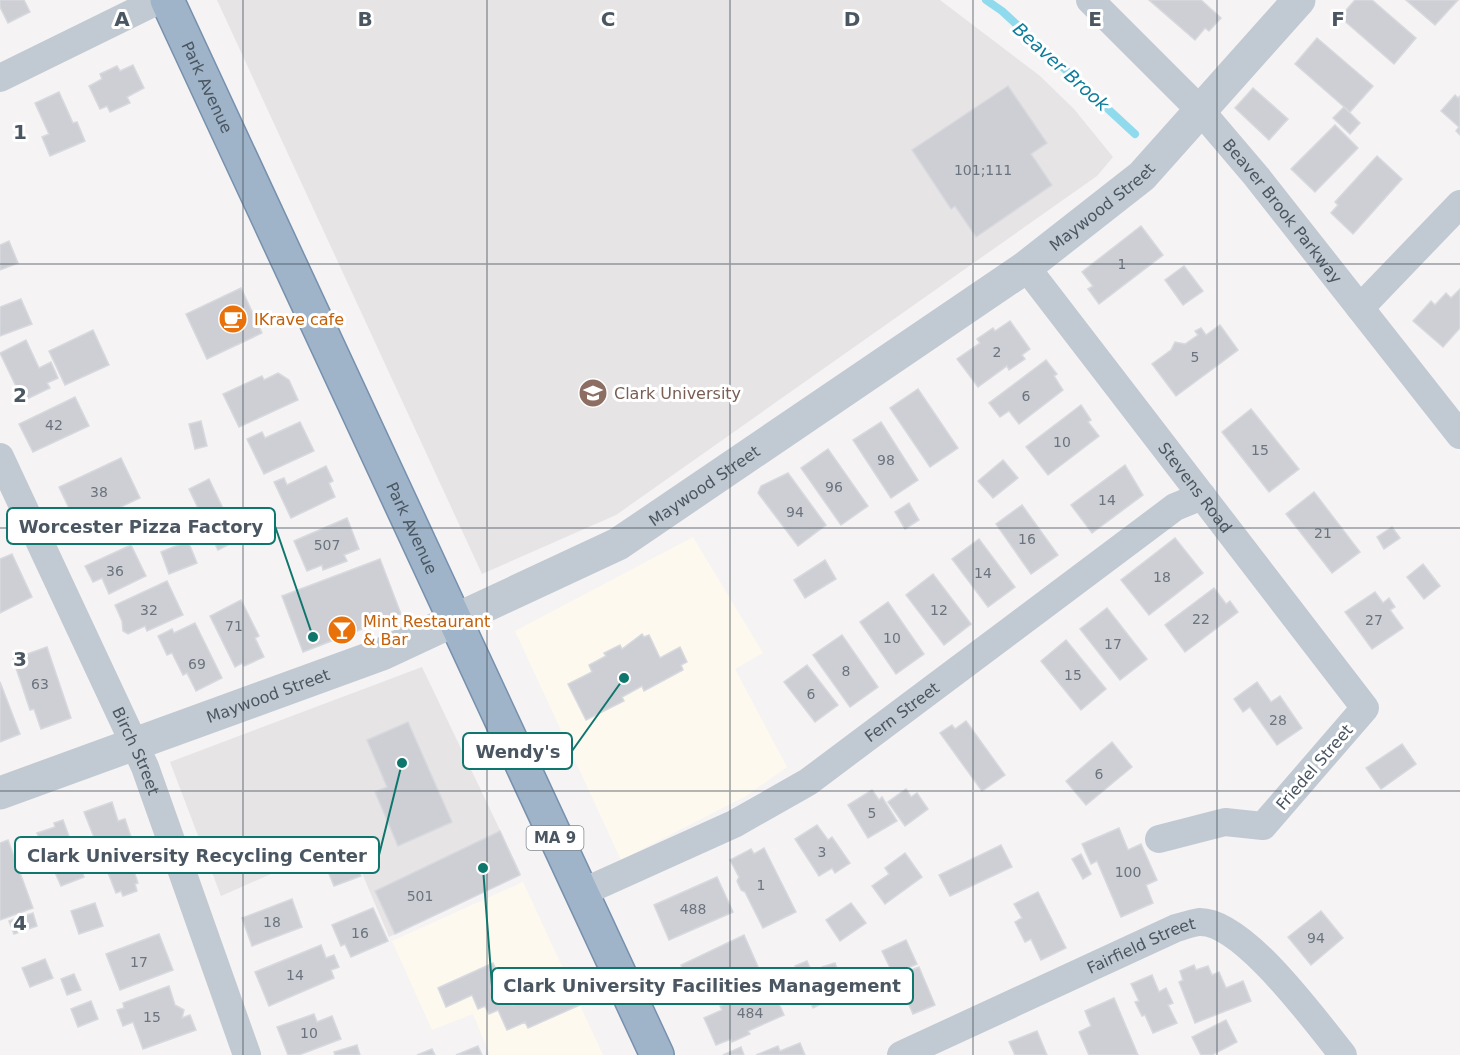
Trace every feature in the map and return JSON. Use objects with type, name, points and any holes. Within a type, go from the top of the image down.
[{"type":"highway","name":"Park Avenue","points":[[167,0],[453,621],[657,1055]]},
{"type":"street","points":[[0,78],[159,0]]},
{"type":"street","name":"Beaver Brook Parkway","points":[[1090,0],[1200,110],[1460,435]]},
{"type":"street","name":"Maywood Street","points":[[0,794],[382,654],[618,544],[1026,267],[1142,176],[1299,0]]},
{"type":"street","points":[[1360,308],[1460,204]]},
{"type":"street","name":"Stevens Road","points":[[1026,267],[1365,708]]},
{"type":"street","name":"Birch Street","points":[[0,457],[145,766],[248,1055]]},
{"type":"street","name":"Fern Street","points":[[581,893],[734,824],[808,782],[1175,507],[1202,496]]},
{"type":"street","name":"Friedel Street","points":[[1159,839],[1225,822],[1263,826],[1365,708]]},
{"type":"street","name":"Fairfield Street","points":[[901,1055],[1176,928],[1200,922],[1234,935],[1265,962],[1343,1055]]},
{"type":"shaded area","name":"Clark University","points":[[217,0],[940,0],[1040,76],[1074,109],[1113,157],[1097,176],[616,515],[482,574]]},
{"type":"shaded area","points":[[693,537],[763,653],[735,669],[787,767],[746,796],[621,860],[515,631]]},
{"type":"shaded area","points":[[422,667],[521,874],[389,937],[348,840],[221,896],[170,762]]},
{"type":"shaded area","points":[[523,882],[603,1055],[490,1055],[473,1014],[432,1030],[392,941]]},
{"type":"building","points":[[0,0],[24,0],[30,12],[8,23],[0,7]]},
{"type":"building","points":[[1149,0],[1201,0],[1221,18],[1209,31],[1205,28],[1195,40]]},
{"type":"building","points":[[1355,0],[1372,0],[1416,38],[1394,64],[1340,17]]},
{"type":"building","points":[[1406,0],[1458,0],[1435,25]]},
{"type":"building","points":[[1317,38],[1373,86],[1350,112],[1295,64]]},
{"type":"building","points":[[133,65],[144,88],[127,97],[130,103],[110,112],[107,106],[100,109],[89,86],[102,79],[100,74],[117,66],[120,71]]},
{"type":"building","points":[[1008,86],[1047,143],[1031,154],[1052,185],[976,237],[955,206],[951,209],[912,150]]},
{"type":"building","points":[[1253,88],[1288,119],[1269,140],[1235,108]]},
{"type":"building","points":[[59,92],[73,123],[77,122],[85,141],[50,156],[42,137],[49,134],[35,103]]},
{"type":"building","points":[[1455,95],[1458,98],[1460,96],[1460,135],[1456,131],[1459,127],[1441,111]]},
{"type":"building","points":[[1344,107],[1360,123],[1350,134],[1333,118]]},
{"type":"building","points":[[1335,125],[1358,148],[1315,192],[1291,169]]},
{"type":"building","points":[[1377,156],[1402,179],[1353,234],[1331,213],[1338,205],[1335,202]]},
{"type":"building","points":[[1141,226],[1163,255],[1099,304],[1088,289],[1093,286],[1082,272]]},
{"type":"building","points":[[9,241],[18,263],[0,270],[0,245]]},
{"type":"building","points":[[1184,266],[1203,291],[1183,305],[1165,280]]},
{"type":"building","points":[[241,288],[262,333],[207,359],[186,314]]},
{"type":"building","points":[[1460,289],[1460,328],[1443,347],[1413,321],[1431,301],[1435,305],[1446,293],[1451,298]]},
{"type":"building","points":[[21,299],[32,324],[0,336],[0,307]]},
{"type":"building","points":[[1010,321],[1030,349],[1022,355],[1025,359],[1009,370],[1007,366],[978,387],[957,359],[980,343],[977,339],[993,328],[995,331]]},
{"type":"building","points":[[1220,325],[1238,350],[1176,396],[1152,364],[1171,350],[1175,342],[1185,344],[1198,335],[1195,331],[1201,328],[1206,335]]},
{"type":"building","points":[[93,330],[109,365],[65,385],[49,351]]},
{"type":"building","points":[[26,340],[39,368],[51,362],[58,378],[47,383],[50,388],[23,401],[0,353]]},
{"type":"building","points":[[1046,360],[1057,374],[1054,376],[1063,390],[1019,424],[1009,411],[1000,417],[989,403]]},
{"type":"building","points":[[278,373],[289,380],[298,400],[239,427],[223,394],[262,376],[264,380]]},
{"type":"building","points":[[918,389],[958,448],[930,467],[890,408]]},
{"type":"building","points":[[75,397],[89,426],[33,452],[19,424]]},
{"type":"building","points":[[1081,405],[1091,420],[1088,422],[1099,436],[1048,475],[1026,447]]},
{"type":"building","points":[[1251,409],[1299,469],[1269,492],[1222,432]]},
{"type":"building","points":[[201,421],[207,446],[195,449],[189,424]]},
{"type":"building","points":[[300,422],[314,451],[264,474],[247,439],[262,432],[265,438]]},
{"type":"building","points":[[881,422],[918,480],[891,498],[853,440]]},
{"type":"building","points":[[828,449],[868,506],[841,525],[801,468]]},
{"type":"building","points":[[121,458],[140,498],[78,527],[59,487]]},
{"type":"building","points":[[1003,460],[1018,478],[993,498],[978,481]]},
{"type":"building","points":[[1125,465],[1143,495],[1092,533],[1071,505]]},
{"type":"building","points":[[326,466],[333,481],[329,483],[335,497],[291,518],[274,482],[284,478],[287,485]]},
{"type":"building","points":[[788,473],[826,525],[798,546],[758,493],[761,486]]},
{"type":"building","points":[[209,479],[238,540],[218,550],[189,489]]},
{"type":"building","points":[[1314,492],[1360,552],[1332,573],[1286,514]]},
{"type":"building","points":[[909,503],[919,520],[905,529],[895,512]]},
{"type":"building","points":[[1022,505],[1058,555],[1031,574],[996,524]]},
{"type":"building","points":[[347,518],[359,549],[344,555],[347,561],[323,570],[322,565],[307,571],[294,541]]},
{"type":"building","points":[[1392,527],[1400,538],[1384,549],[1377,537]]},
{"type":"building","points":[[1175,538],[1203,573],[1149,615],[1121,580]]},
{"type":"building","points":[[979,539],[1015,587],[988,607],[952,559]]},
{"type":"building","points":[[188,541],[197,563],[169,574],[161,552]]},
{"type":"building","points":[[131,545],[146,576],[109,594],[102,578],[93,582],[85,566]]},
{"type":"building","points":[[12,554],[32,597],[0,613],[0,559]]},
{"type":"building","points":[[380,559],[401,614],[303,652],[282,596]]},
{"type":"building","points":[[825,560],[836,579],[805,598],[794,580]]},
{"type":"building","points":[[1423,564],[1440,586],[1424,599],[1407,577]]},
{"type":"building","points":[[933,574],[971,624],[944,645],[906,595]]},
{"type":"building","points":[[167,581],[183,615],[147,631],[145,626],[128,634],[123,631],[122,621],[115,605]]},
{"type":"building","points":[[1214,588],[1226,604],[1230,601],[1238,612],[1185,652],[1165,625]]},
{"type":"building","points":[[1375,592],[1383,603],[1389,598],[1395,607],[1390,610],[1403,628],[1372,649],[1345,612]]},
{"type":"building","points":[[241,600],[259,636],[255,638],[264,657],[244,666],[242,663],[235,667],[210,616]]},
{"type":"building","points":[[888,602],[924,654],[896,674],[860,622]]},
{"type":"building","points":[[1107,608],[1147,659],[1120,680],[1080,629]]},
{"type":"building","points":[[195,623],[222,678],[196,691],[187,673],[183,675],[172,653],[167,655],[158,636],[172,629],[174,633]]},
{"type":"building","points":[[642,634],[644,637],[649,635],[660,658],[680,647],[687,662],[681,665],[683,670],[644,691],[642,686],[622,697],[624,701],[586,720],[568,684],[592,672],[589,665],[606,656],[604,653],[620,645],[622,649]]},
{"type":"building","points":[[842,635],[878,687],[850,707],[813,655]]},
{"type":"building","points":[[1066,640],[1106,689],[1081,710],[1041,661]]},
{"type":"building","points":[[47,647],[71,718],[41,729],[34,709],[30,710],[13,659]]},
{"type":"building","points":[[807,665],[838,705],[815,722],[784,682]]},
{"type":"building","points":[[0,682],[20,734],[0,742]]},
{"type":"building","points":[[1257,682],[1271,702],[1280,696],[1302,728],[1277,745],[1250,707],[1243,712],[1234,699]]},
{"type":"building","points":[[966,721],[1005,775],[982,791],[940,733],[952,725],[955,729]]},
{"type":"building","points":[[408,722],[452,822],[398,846],[375,792],[387,787],[367,740]]},
{"type":"building","points":[[1112,742],[1132,767],[1086,805],[1066,781]]},
{"type":"building","points":[[1402,744],[1416,764],[1381,789],[1366,768]]},
{"type":"building","points":[[906,789],[911,797],[917,793],[928,809],[905,826],[888,802]]},
{"type":"building","points":[[872,790],[879,800],[882,797],[897,821],[868,838],[848,805]]},
{"type":"building","points":[[112,802],[118,821],[125,819],[132,840],[124,842],[138,883],[135,884],[137,891],[123,896],[121,891],[116,893],[84,812]]},
{"type":"building","points":[[63,820],[84,877],[61,886],[54,870],[48,872],[40,853],[44,851],[37,833],[55,827],[54,823]]},
{"type":"building","points":[[817,825],[828,840],[832,837],[850,863],[835,873],[832,868],[819,876],[795,839]]},
{"type":"building","points":[[1119,828],[1128,850],[1141,844],[1157,880],[1146,885],[1153,903],[1121,917],[1097,861],[1091,864],[1082,844]]},
{"type":"building","points":[[500,831],[520,875],[395,934],[375,891]]},
{"type":"building","points":[[8,840],[33,908],[0,920],[0,843]]},
{"type":"building","points":[[1001,845],[1012,867],[950,896],[939,875]]},
{"type":"building","points":[[350,848],[361,876],[334,886],[323,859]]},
{"type":"building","points":[[764,848],[796,912],[763,928],[745,892],[741,890],[737,881],[739,877],[730,860],[751,849],[754,854]]},
{"type":"building","points":[[905,853],[922,877],[885,904],[872,886],[889,874],[885,868]]},
{"type":"building","points":[[1081,854],[1091,874],[1083,879],[1072,859]]},
{"type":"building","points":[[717,877],[733,912],[669,940],[654,905]]},
{"type":"building","points":[[1038,892],[1066,948],[1041,960],[1031,939],[1025,942],[1015,922],[1022,918],[1014,904]]},
{"type":"building","points":[[292,899],[302,927],[252,946],[242,918]]},
{"type":"building","points":[[95,903],[103,926],[79,934],[71,911]]},
{"type":"building","points":[[851,903],[866,923],[840,941],[826,920]]},
{"type":"building","points":[[373,908],[388,941],[351,957],[345,944],[341,946],[332,925]]},
{"type":"building","points":[[1321,911],[1343,938],[1311,965],[1288,937]]},
{"type":"building","points":[[33,913],[37,926],[14,934],[9,921]]},
{"type":"building","points":[[159,934],[173,970],[120,990],[106,954]]},
{"type":"building","points":[[744,935],[759,969],[713,990],[711,987],[694,994],[681,965]]},
{"type":"building","points":[[906,940],[917,964],[893,974],[882,951]]},
{"type":"building","points":[[321,945],[326,958],[334,955],[339,967],[331,970],[334,978],[269,1006],[255,972]]},
{"type":"building","points":[[45,959],[53,978],[30,987],[22,968]]},
{"type":"building","points":[[807,961],[825,1002],[813,1008],[795,966]]},
{"type":"building","points":[[493,963],[512,1005],[571,979],[582,1004],[528,1028],[525,1022],[507,1030],[498,1010],[489,1014],[485,1006],[478,1009],[472,995],[446,1007],[438,988]]},
{"type":"building","points":[[835,963],[842,983],[829,987],[822,967]]},
{"type":"building","points":[[1194,965],[1196,970],[1208,966],[1212,975],[1219,972],[1226,988],[1243,981],[1251,1001],[1195,1023],[1179,982],[1183,980],[1180,971]]},
{"type":"building","points":[[919,967],[935,1005],[913,1014],[898,980],[912,974],[911,970]]},
{"type":"building","points":[[74,974],[81,990],[67,995],[61,979]]},
{"type":"building","points":[[1152,975],[1159,992],[1166,988],[1173,1003],[1168,1005],[1177,1023],[1153,1033],[1145,1015],[1142,1016],[1135,1002],[1139,1001],[1131,984]]},
{"type":"building","points":[[770,983],[784,1015],[748,1031],[750,1034],[732,1042],[731,1039],[716,1045],[704,1018],[722,1010],[720,1006]]},
{"type":"building","points":[[169,986],[175,1005],[184,1010],[182,1018],[190,1015],[196,1030],[143,1049],[133,1022],[123,1026],[117,1010],[124,1008],[123,1003]]},
{"type":"building","points":[[1114,998],[1138,1055],[1089,1055],[1079,1032],[1091,1026],[1085,1011]]},
{"type":"building","points":[[91,1001],[98,1019],[78,1027],[71,1009]]},
{"type":"building","points":[[314,1014],[317,1022],[332,1016],[341,1039],[299,1055],[288,1055],[277,1027]]},
{"type":"building","points":[[1226,1020],[1237,1042],[1212,1055],[1201,1055],[1192,1037]]},
{"type":"building","points":[[1037,1031],[1047,1055],[1015,1055],[1009,1042]]},
{"type":"building","points":[[800,1043],[805,1055],[756,1055],[778,1046],[780,1051]]},
{"type":"building","points":[[357,1045],[360,1055],[335,1055],[334,1052]]},
{"type":"building","points":[[478,1046],[482,1055],[456,1055]]},
{"type":"building","points":[[741,1047],[744,1055],[723,1055]]},
{"type":"building","points":[[432,1049],[435,1055],[417,1055]]},
{"type":"waterway","name":"Beaver Brook","points":[[986,0],[1002,11],[1135,134]]},
{"type":"place","name":"IKrave cafe","points":[[233,319]]},
{"type":"place","name":"Clark University","points":[[593,393]]},
{"type":"place","name":"Mint Restaurant & Bar","points":[[342,630]]},
{"type":"place","name":"Worcester Pizza Factory","points":[[313,637]]},
{"type":"place","name":"Wendy's","points":[[624,678]]},
{"type":"place","name":"Clark University Recycling Center","points":[[402,763]]},
{"type":"place","name":"Clark University Facilities Management","points":[[483,868]]}]
